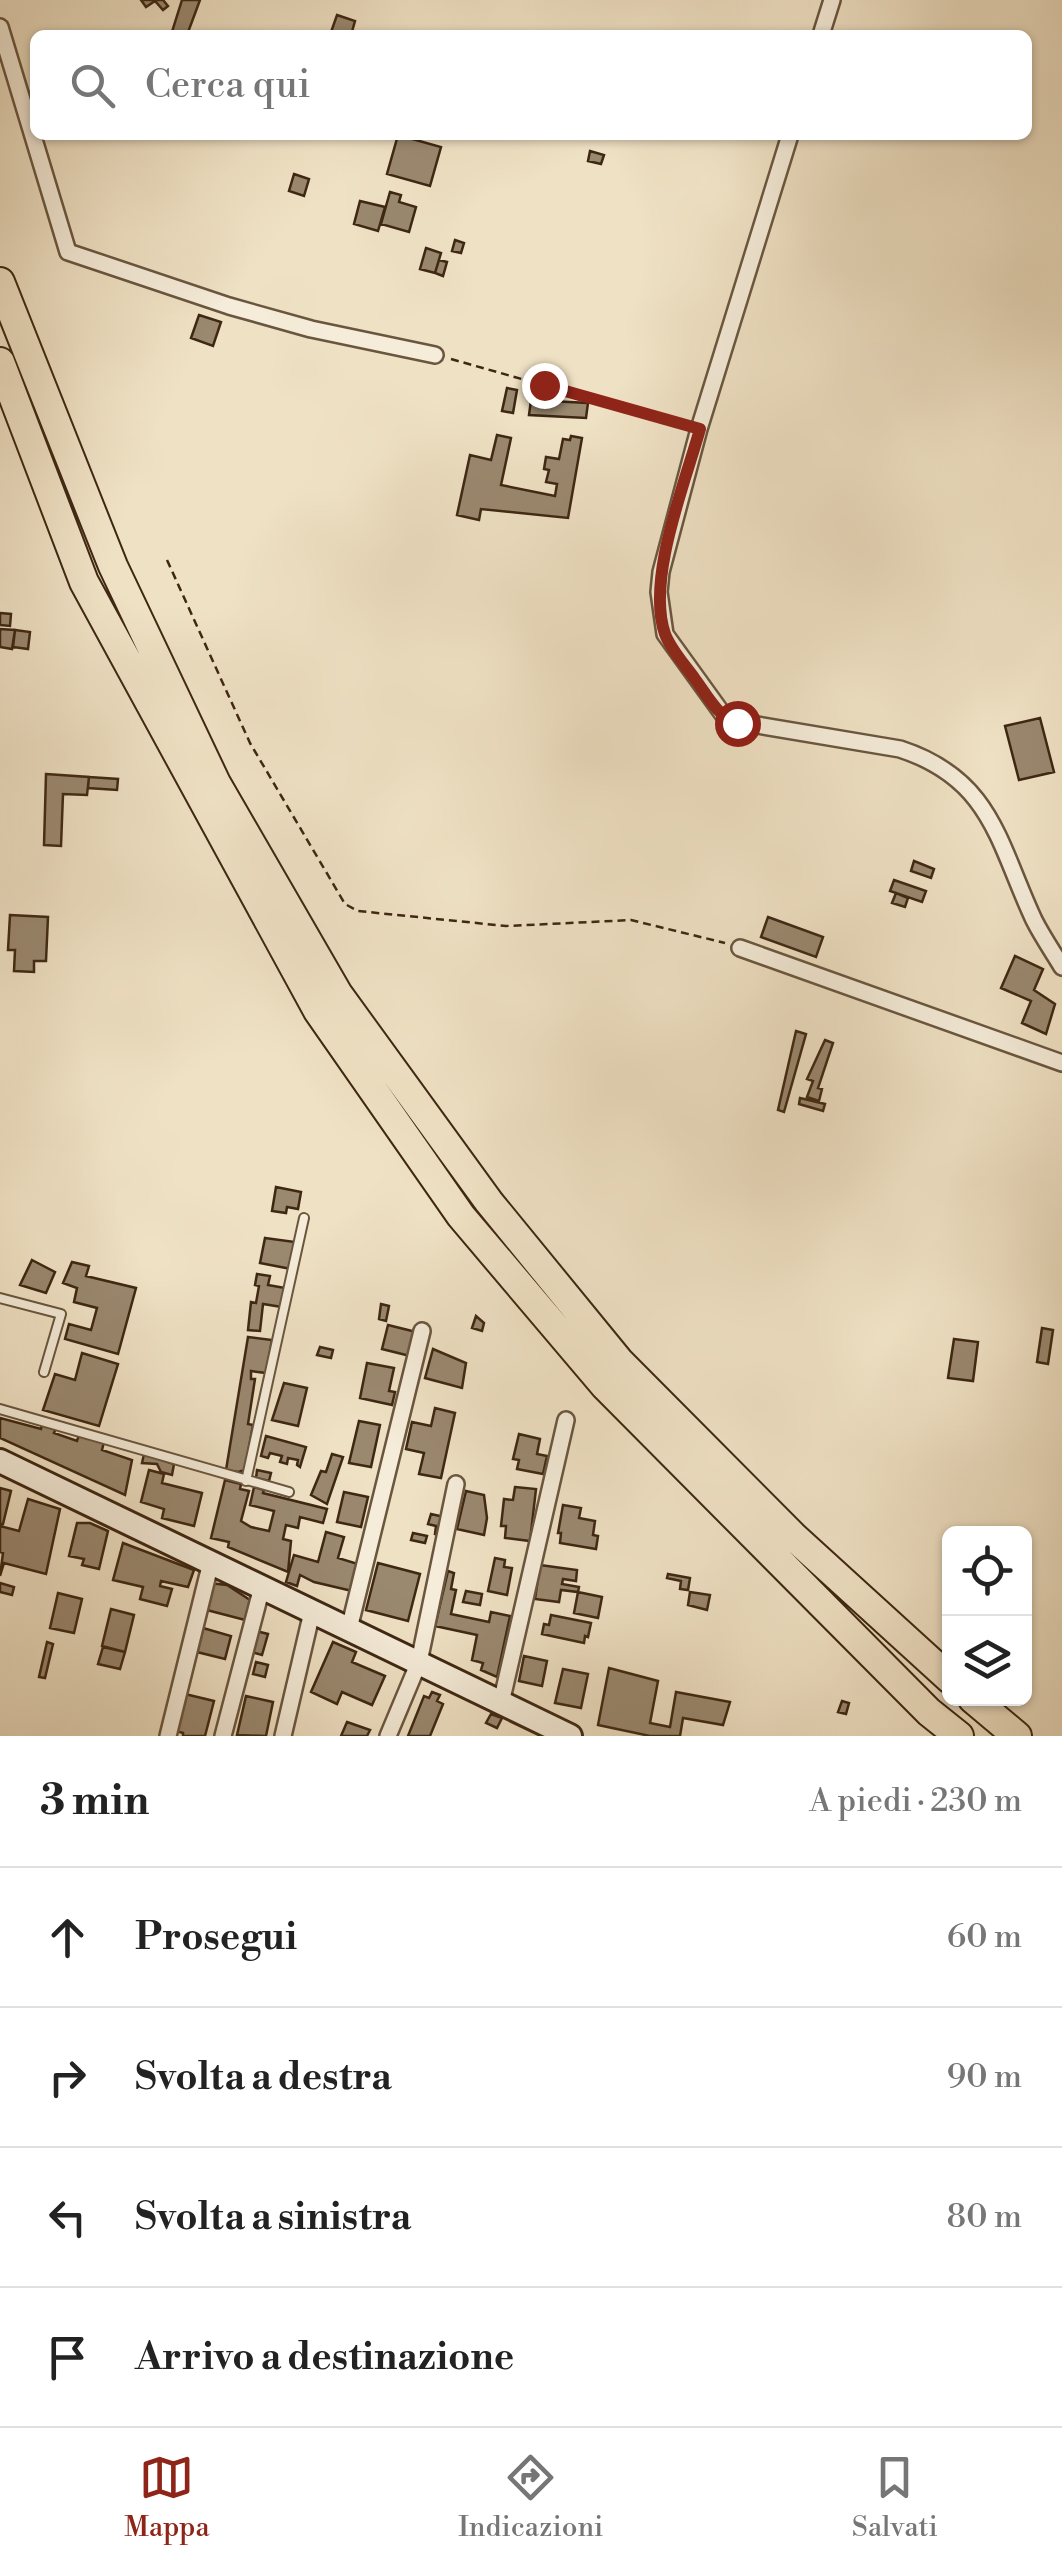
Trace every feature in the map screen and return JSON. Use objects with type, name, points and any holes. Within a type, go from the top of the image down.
[{"type":"highway","points":[[0,282],[113,566],[216,783],[338,994],[489,1202],[619,1360],[793,1536],[942,1672]]},
{"type":"highway","points":[[0,362],[84,582],[318,1011],[461,1216],[606,1386],[929,1712],[959,1736]]},
{"type":"highway","points":[[981,1706],[1017,1736]]},
{"type":"main road","points":[[0,1461],[570,1736]]},
{"type":"street","points":[[823,30],[832,0]]},
{"type":"street","points":[[0,28],[30,127]]},
{"type":"street","points":[[34,140],[68,252],[310,329],[435,354]]},
{"type":"street","points":[[788,140],[700,429],[661,572],[665,634],[727,720],[900,749],[945,770],[974,795],[992,820],[1035,921],[1062,967]]},
{"type":"street","points":[[740,948],[1062,1063]]},
{"type":"street","points":[[348,1629],[422,1332]]},
{"type":"street","points":[[501,1703],[566,1420]]},
{"type":"street","points":[[388,1736],[419,1662],[456,1484]]},
{"type":"street","points":[[168,1736],[211,1562]]},
{"type":"street","points":[[223,1736],[262,1587]]},
{"type":"street","points":[[283,1736],[312,1612]]},
{"type":"lane","points":[[246,1481],[304,1218]]},
{"type":"lane","points":[[0,1298],[61,1314],[44,1372]]},
{"type":"lane","points":[[0,1409],[288,1492]]},
{"type":"path","points":[[435,354],[700,429]]},
{"type":"path","points":[[167,560],[250,743],[345,904],[358,911],[506,926],[631,920],[740,948]]},
{"type":"building","points":[[141,0],[163,0],[168,6],[163,10],[155,1],[146,7]]},
{"type":"building","points":[[182,0],[200,0],[189,30],[173,30]]},
{"type":"building","points":[[337,15],[355,21],[352,30],[332,30]]},
{"type":"building","points":[[397,140],[416,140],[441,147],[430,186],[387,174]]},
{"type":"building","points":[[590,151],[604,155],[601,164],[588,161]]},
{"type":"building","points":[[294,174],[309,179],[304,196],[289,191]]},
{"type":"building","points":[[390,192],[401,195],[399,202],[416,207],[409,232],[381,224]]},
{"type":"building","points":[[360,201],[385,207],[378,231],[354,224]]},
{"type":"building","points":[[455,240],[464,243],[461,253],[452,251]]},
{"type":"building","points":[[426,248],[441,253],[435,273],[420,269]]},
{"type":"building","points":[[439,260],[447,262],[443,276],[435,273]]},
{"type":"building","points":[[199,315],[221,322],[213,346],[191,338]]},
{"type":"building","points":[[507,388],[517,390],[513,413],[502,411]]},
{"type":"building","points":[[531,400],[588,403],[586,418],[529,415]]},
{"type":"building","points":[[497,435],[511,438],[501,485],[555,496],[557,484],[546,482],[546,457],[559,459],[563,439],[582,438],[568,518],[481,509],[479,520],[457,515],[470,455],[491,460]]},
{"type":"building","points":[[0,613],[11,614],[10,626],[0,625]]},
{"type":"building","points":[[0,629],[15,630],[12,649],[0,647]]},
{"type":"building","points":[[15,630],[30,632],[28,649],[13,647]]},
{"type":"building","points":[[1040,718],[1054,772],[1019,780],[1005,726]]},
{"type":"building","points":[[46,774],[89,777],[87,795],[63,794],[61,846],[44,845]]},
{"type":"building","points":[[89,777],[118,779],[117,790],[88,788]]},
{"type":"building","points":[[914,861],[934,869],[931,878],[911,871]]},
{"type":"building","points":[[894,880],[926,891],[922,902],[890,891]]},
{"type":"building","points":[[896,893],[908,898],[905,907],[892,903]]},
{"type":"building","points":[[10,915],[48,917],[46,961],[34,961],[34,972],[14,971],[15,950],[8,950]]},
{"type":"building","points":[[768,917],[823,937],[816,957],[761,937]]},
{"type":"building","points":[[1015,956],[1043,969],[1034,990],[1055,1004],[1046,1034],[1022,1023],[1031,1001],[1001,988]]},
{"type":"building","points":[[796,1031],[806,1034],[784,1112],[778,1110]]},
{"type":"building","points":[[825,1040],[833,1043],[818,1088],[822,1089],[819,1101],[807,1097],[813,1081],[807,1079]]},
{"type":"building","points":[[800,1098],[825,1104],[823,1111],[799,1104]]},
{"type":"building","points":[[276,1187],[301,1192],[298,1209],[287,1207],[286,1213],[272,1211]]},
{"type":"building","points":[[265,1238],[295,1242],[291,1269],[260,1263]]},
{"type":"building","points":[[32,1260],[55,1272],[46,1293],[20,1285]]},
{"type":"building","points":[[72,1262],[89,1266],[86,1276],[136,1288],[118,1354],[65,1339],[69,1324],[91,1330],[97,1308],[74,1302],[77,1288],[63,1283]]},
{"type":"building","points":[[257,1274],[270,1276],[268,1285],[285,1288],[282,1307],[263,1304],[260,1331],[248,1330],[251,1302],[256,1303],[259,1286],[255,1285]]},
{"type":"building","points":[[381,1304],[389,1306],[386,1321],[379,1319]]},
{"type":"building","points":[[476,1316],[484,1323],[482,1331],[472,1328]]},
{"type":"building","points":[[388,1325],[416,1332],[410,1356],[382,1349]]},
{"type":"building","points":[[1042,1328],[1053,1330],[1048,1364],[1037,1362]]},
{"type":"building","points":[[248,1337],[272,1340],[266,1373],[251,1371],[251,1379],[255,1379],[248,1424],[253,1425],[245,1470],[238,1472],[226,1470]]},
{"type":"building","points":[[954,1339],[978,1342],[973,1381],[948,1378]]},
{"type":"building","points":[[320,1347],[333,1350],[331,1358],[317,1355]]},
{"type":"building","points":[[433,1349],[466,1363],[462,1388],[425,1378]]},
{"type":"building","points":[[82,1353],[118,1364],[99,1426],[43,1410],[55,1374],[75,1380]]},
{"type":"building","points":[[367,1363],[394,1368],[389,1391],[395,1392],[392,1405],[360,1398]]},
{"type":"building","points":[[284,1383],[307,1388],[298,1426],[272,1420]]},
{"type":"building","points":[[435,1408],[455,1413],[441,1478],[419,1474],[424,1453],[406,1449],[412,1422],[431,1426]]},
{"type":"building","points":[[0,1418],[41,1429],[42,1424],[56,1428],[54,1433],[77,1441],[79,1435],[104,1442],[102,1450],[132,1460],[125,1495],[0,1438]]},
{"type":"building","points":[[359,1421],[380,1425],[371,1467],[349,1463]]},
{"type":"building","points":[[519,1434],[540,1439],[537,1454],[547,1456],[543,1474],[517,1469],[519,1460],[513,1459]]},
{"type":"building","points":[[266,1436],[306,1447],[300,1467],[298,1460],[288,1458],[287,1464],[280,1462],[282,1456],[261,1456]]},
{"type":"building","points":[[144,1454],[174,1464],[172,1475],[161,1472],[157,1464],[142,1463]]},
{"type":"building","points":[[332,1454],[343,1457],[327,1504],[311,1495]]},
{"type":"building","points":[[149,1470],[164,1474],[162,1483],[202,1493],[194,1526],[162,1518],[164,1509],[141,1502]]},
{"type":"building","points":[[257,1470],[271,1473],[269,1481],[256,1478]]},
{"type":"building","points":[[225,1480],[241,1484],[240,1489],[249,1491],[241,1521],[251,1527],[269,1531],[274,1511],[250,1505],[254,1487],[264,1490],[263,1493],[327,1509],[323,1523],[300,1517],[298,1528],[286,1525],[283,1539],[291,1541],[288,1572],[228,1547],[229,1542],[211,1538]]},
{"type":"building","points":[[515,1487],[536,1489],[530,1541],[505,1538],[506,1526],[501,1526],[504,1499],[513,1500]]},
{"type":"building","points":[[0,1488],[11,1491],[3,1524],[0,1524]]},
{"type":"building","points":[[466,1491],[484,1495],[484,1535],[457,1529]]},
{"type":"building","points":[[344,1492],[368,1497],[361,1527],[337,1522]]},
{"type":"building","points":[[28,1499],[60,1509],[46,1574],[4,1563],[0,1576],[0,1526],[19,1531]]},
{"type":"building","points":[[563,1505],[581,1508],[579,1518],[595,1521],[596,1549],[560,1543]]},
{"type":"building","points":[[431,1514],[444,1517],[440,1535],[435,1534],[436,1526],[428,1524]]},
{"type":"building","points":[[77,1523],[90,1523],[108,1531],[99,1569],[82,1565],[84,1559],[69,1556]]},
{"type":"building","points":[[326,1532],[344,1537],[338,1558],[358,1564],[352,1591],[300,1575],[297,1586],[286,1582],[294,1555],[318,1562]]},
{"type":"building","points":[[413,1533],[427,1536],[425,1543],[411,1540]]},
{"type":"building","points":[[123,1543],[194,1570],[188,1587],[161,1581],[160,1586],[172,1589],[167,1606],[140,1599],[143,1587],[113,1580]]},
{"type":"building","points":[[495,1558],[505,1560],[504,1567],[512,1568],[507,1595],[488,1591]]},
{"type":"building","points":[[378,1563],[420,1574],[408,1621],[366,1610]]},
{"type":"building","points":[[540,1565],[577,1570],[576,1581],[563,1579],[562,1584],[579,1587],[578,1592],[561,1590],[559,1602],[535,1599]]},
{"type":"building","points":[[448,1571],[454,1573],[451,1589],[456,1590],[451,1614],[489,1622],[491,1612],[510,1616],[497,1677],[481,1670],[483,1663],[472,1660],[477,1635],[435,1626]]},
{"type":"building","points":[[668,1574],[690,1578],[688,1590],[680,1589],[681,1581],[667,1578]]},
{"type":"building","points":[[0,1583],[14,1587],[12,1595],[0,1592]]},
{"type":"building","points":[[209,1583],[227,1585],[250,1600],[245,1620],[203,1609]]},
{"type":"building","points":[[466,1591],[482,1594],[480,1605],[463,1602]]},
{"type":"building","points":[[578,1592],[602,1597],[598,1618],[574,1613]]},
{"type":"building","points":[[690,1592],[710,1595],[707,1610],[688,1605]]},
{"type":"building","points":[[58,1593],[82,1599],[74,1633],[50,1628]]},
{"type":"building","points":[[111,1609],[134,1615],[125,1652],[102,1646]]},
{"type":"building","points":[[551,1615],[591,1623],[584,1643],[542,1634]]},
{"type":"building","points":[[203,1628],[231,1636],[225,1659],[197,1652]]},
{"type":"building","points":[[256,1631],[268,1634],[262,1655],[251,1652]]},
{"type":"building","points":[[47,1642],[53,1644],[45,1678],[39,1677]]},
{"type":"building","points":[[333,1642],[356,1652],[352,1662],[385,1676],[372,1705],[342,1692],[337,1704],[311,1692]]},
{"type":"building","points":[[103,1647],[125,1652],[120,1669],[98,1664]]},
{"type":"building","points":[[524,1656],[547,1661],[542,1686],[519,1681]]},
{"type":"building","points":[[256,1662],[268,1665],[265,1677],[253,1674]]},
{"type":"building","points":[[609,1668],[658,1681],[650,1723],[670,1727],[676,1692],[730,1702],[723,1725],[683,1718],[680,1736],[650,1736],[598,1725]]},
{"type":"building","points":[[563,1669],[588,1674],[581,1708],[555,1703]]},
{"type":"building","points":[[432,1692],[440,1695],[437,1701],[443,1704],[430,1736],[408,1736],[424,1696],[429,1698]]},
{"type":"building","points":[[185,1694],[214,1701],[205,1736],[183,1736],[176,1731]]},
{"type":"building","points":[[246,1696],[273,1702],[266,1736],[237,1735]]},
{"type":"building","points":[[842,1701],[849,1703],[846,1714],[838,1712]]},
{"type":"building","points":[[491,1714],[502,1718],[497,1728],[486,1723]]},
{"type":"building","points":[[347,1722],[370,1730],[367,1736],[341,1736]]},
{"type":"route","points":[[544,385],[700,429],[661,572],[662,616],[665,634],[675,652],[719,712],[737,723]]}]
